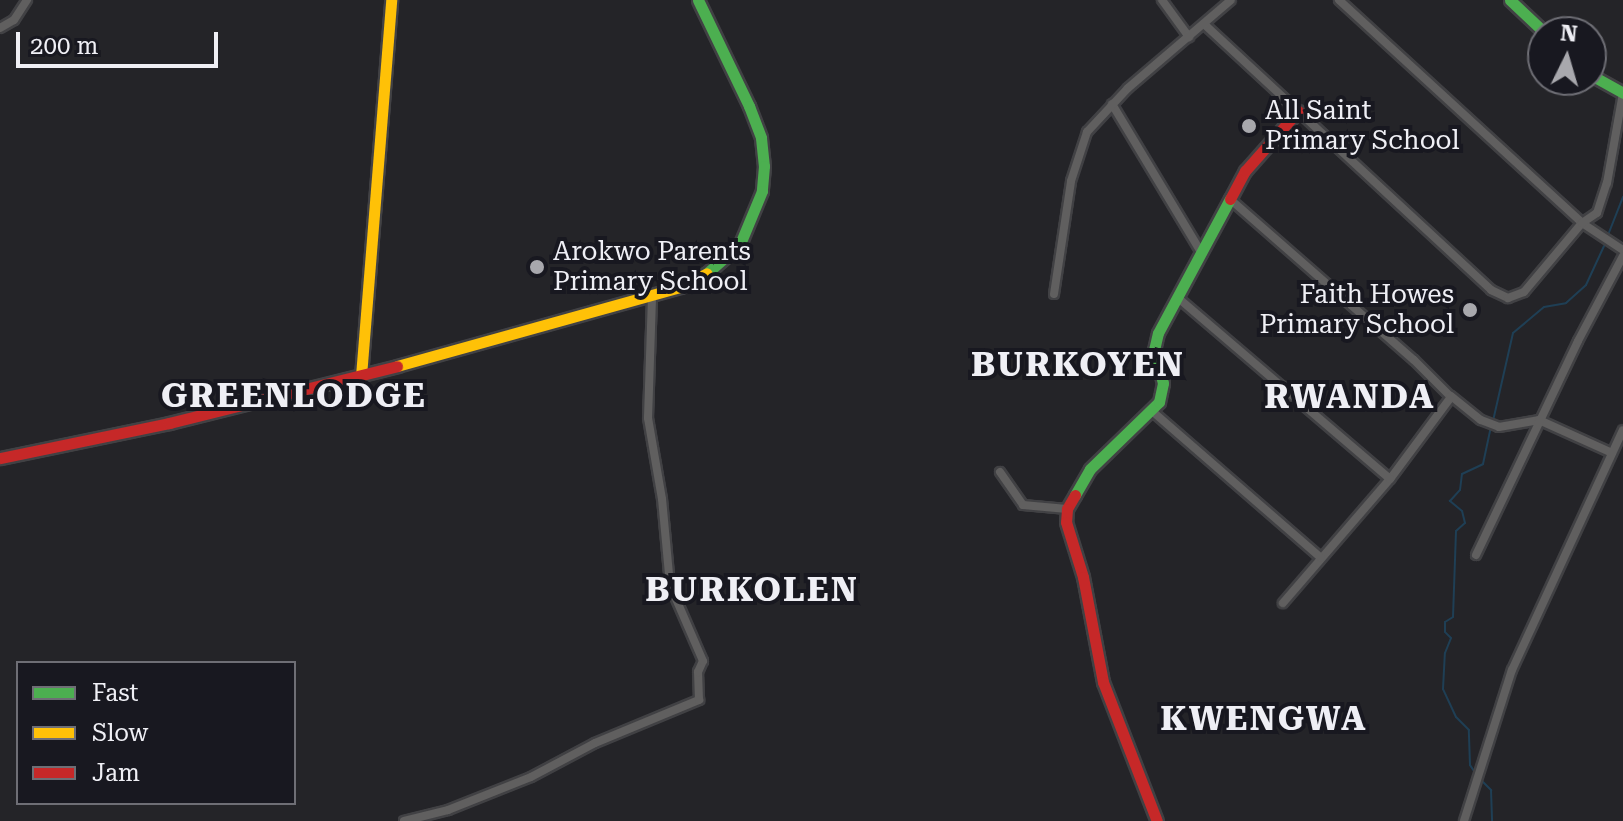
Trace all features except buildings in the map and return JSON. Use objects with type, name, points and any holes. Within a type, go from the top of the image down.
[{"type":"street","points":[[0,28],[14,20],[27,0]]},
{"type":"street","points":[[361,376],[391,0]]},
{"type":"street","points":[[0,458],[169,423],[361,376],[690,283],[726,259],[740,244],[753,219],[762,191],[761,138],[698,0]]},
{"type":"street","points":[[1162,0],[1189,37]]},
{"type":"street","points":[[1054,294],[1071,181],[1092,123],[1231,0]]},
{"type":"street","points":[[1339,0],[1582,223],[1623,250]]},
{"type":"street","points":[[1510,0],[1527,16]]},
{"type":"street","points":[[1204,24],[1491,290],[1504,297],[1514,298],[1524,292],[1582,223],[1593,217],[1601,203],[1623,93]]},
{"type":"street","points":[[1112,104],[1202,255]]},
{"type":"street","points":[[1157,821],[1124,743],[1103,682],[1083,577],[1066,522],[1067,509],[1090,469],[1152,411],[1163,388],[1155,358],[1155,341],[1250,165],[1298,111]]},
{"type":"street","points":[[1231,200],[1451,396],[1492,424],[1512,427],[1539,420],[1612,453]]},
{"type":"street","points":[[1476,555],[1539,420],[1623,256]]},
{"type":"street","points":[[404,821],[448,810],[531,777],[608,737],[699,700],[698,672],[703,661],[670,585],[662,499],[648,418],[652,295]]},
{"type":"street","points":[[1177,297],[1390,479]]},
{"type":"street","points":[[1283,603],[1390,479],[1450,403],[1451,396]]},
{"type":"street","points":[[1152,411],[1320,557]]},
{"type":"street","points":[[1464,821],[1512,670],[1623,431]]},
{"type":"street","points":[[1000,472],[1023,505],[1067,509]]},
{"type":"waterway","points":[[1608,235],[1623,197]]},
{"type":"waterway","points":[[1493,421],[1513,333],[1544,307],[1566,303],[1586,285],[1604,246]]},
{"type":"waterway","points":[[1476,774],[1470,765],[1469,730],[1456,717],[1443,689],[1445,653],[1451,638],[1445,632],[1445,622],[1453,617],[1456,531],[1465,523],[1462,511],[1450,501],[1460,490],[1462,474],[1483,464],[1491,427]]},
{"type":"waterway","points":[[1480,779],[1491,790],[1492,821]]},
{"type":"traffic: fast","points":[[698,0],[749,106],[761,138],[764,166],[762,191],[740,244],[707,273]]},
{"type":"traffic: fast","points":[[1510,0],[1527,16]]},
{"type":"traffic: fast","points":[[1607,84],[1623,93]]},
{"type":"traffic: fast","points":[[1075,495],[1090,469],[1159,402],[1163,383],[1154,350],[1158,333],[1230,199]]},
{"type":"traffic: slow","points":[[361,376],[391,0]]},
{"type":"traffic: slow","points":[[397,366],[680,287],[707,273]]},
{"type":"traffic: jam","points":[[1230,199],[1245,171],[1298,111]]},
{"type":"traffic: jam","points":[[0,458],[169,423],[397,366]]},
{"type":"traffic: jam","points":[[1075,495],[1067,509],[1066,522],[1083,577],[1103,682],[1157,821]]},
{"type":"place","name":"All Saint Primary School","points":[[1249,126]]},
{"type":"place","name":"Arokwo Parents Primary School","points":[[537,267]]},
{"type":"place","name":"Faith Howes Primary School","points":[[1470,310]]},
{"type":"district","name":"BURKOYEN","points":[[1078,365]]},
{"type":"district","name":"GREENLODGE","points":[[294,396]]},
{"type":"district","name":"RWANDA","points":[[1350,397]]},
{"type":"district","name":"BURKOLEN","points":[[752,590]]},
{"type":"district","name":"KWENGWA","points":[[1264,719]]}]
